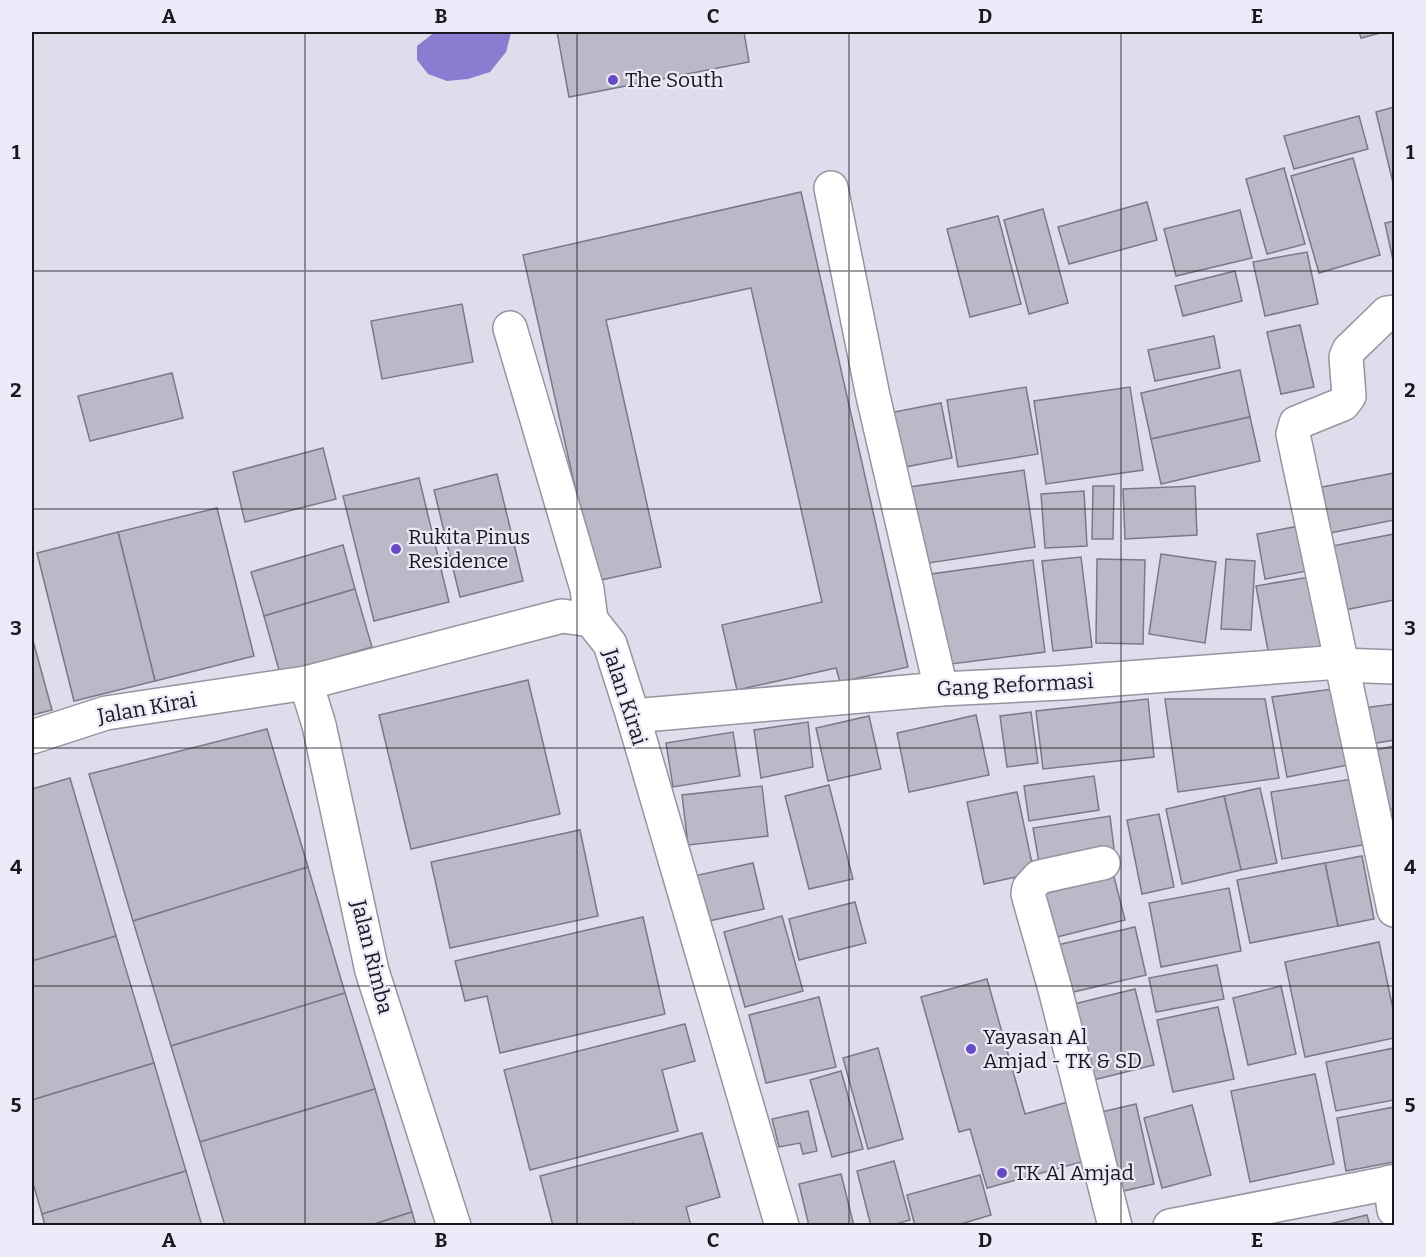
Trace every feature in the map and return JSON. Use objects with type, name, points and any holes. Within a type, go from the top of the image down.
[{"type":"street","points":[[831,188],[873,396],[941,689]]},
{"type":"street","points":[[1395,312],[1388,313],[1349,350],[1346,357],[1349,396],[1343,404],[1296,423],[1293,434],[1395,910]]},
{"type":"street","points":[[510,328],[587,589],[591,620]]},
{"type":"street","name":"Jalan Kirai","points":[[32,737],[106,713],[306,683],[562,616],[591,620],[610,644],[633,716],[782,1226]]},
{"type":"street","name":"Gang Reformasi","points":[[633,716],[941,689],[1061,683],[1340,662],[1341,665],[1395,667]]},
{"type":"street","name":"Jalan Rimba","points":[[306,683],[319,725],[372,971],[454,1226]]},
{"type":"street","points":[[1103,863],[1039,877],[1029,888],[1028,894],[1055,989],[1115,1226]]},
{"type":"street","points":[[1170,1226],[1393,1191]]},
{"type":"shaded area","points":[[435,32],[511,33],[506,52],[490,72],[468,79],[447,81],[428,74],[417,60],[417,46]]},
{"type":"building","name":"The South","points":[[557,32],[744,32],[749,62],[569,97]]},
{"type":"building","points":[[1359,32],[1384,32],[1361,38]]},
{"type":"building","points":[[1394,107],[1394,187],[1376,112]]},
{"type":"building","points":[[1359,116],[1368,149],[1294,169],[1284,136]]},
{"type":"building","points":[[1353,158],[1380,255],[1319,273],[1291,176]]},
{"type":"building","points":[[1284,168],[1305,244],[1267,254],[1246,179]]},
{"type":"building","points":[[801,192],[908,667],[840,682],[836,668],[737,690],[722,625],[822,602],[751,288],[606,320],[661,567],[596,581],[523,255]]},
{"type":"building","points":[[1147,202],[1157,240],[1069,264],[1058,227]]},
{"type":"building","points":[[1043,209],[1068,303],[1029,314],[1004,220]]},
{"type":"building","points":[[1240,210],[1252,258],[1176,276],[1164,229]]},
{"type":"building","points":[[998,216],[1021,304],[970,317],[947,229]]},
{"type":"building","points":[[1394,221],[1394,265],[1385,223]]},
{"type":"building","points":[[1307,252],[1318,304],[1265,316],[1253,262]]},
{"type":"building","points":[[1235,271],[1242,301],[1183,316],[1175,286]]},
{"type":"building","points":[[462,304],[473,362],[382,379],[371,321]]},
{"type":"building","points":[[1300,325],[1314,387],[1281,394],[1267,332]]},
{"type":"building","points":[[1214,336],[1220,368],[1155,381],[1148,350]]},
{"type":"building","points":[[1240,370],[1250,417],[1151,439],[1141,393]]},
{"type":"building","points":[[172,373],[183,418],[90,441],[78,396]]},
{"type":"building","points":[[1026,387],[1038,454],[958,467],[947,400]]},
{"type":"building","points":[[1130,387],[1143,470],[1046,484],[1034,401]]},
{"type":"building","points":[[941,403],[952,458],[900,468],[889,413]]},
{"type":"building","points":[[1250,417],[1260,461],[1161,484],[1151,439]]},
{"type":"building","points":[[323,448],[336,499],[245,522],[233,472]]},
{"type":"building","points":[[1024,470],[1035,547],[915,565],[903,488]]},
{"type":"building","points":[[1394,473],[1394,520],[1330,533],[1322,487]]},
{"type":"building","points":[[497,474],[523,581],[460,597],[434,490]]},
{"type":"building","name":"Rukita Pinus Residence","points":[[419,478],[449,602],[374,621],[343,496]]},
{"type":"building","points":[[1093,486],[1114,486],[1113,539],[1092,539]]},
{"type":"building","points":[[1195,486],[1197,535],[1125,539],[1123,489]]},
{"type":"building","points":[[1084,491],[1087,546],[1045,548],[1041,494]]},
{"type":"building","points":[[217,508],[254,656],[155,681],[118,532]]},
{"type":"building","points":[[1299,526],[1307,571],[1265,579],[1257,534]]},
{"type":"building","points":[[118,532],[155,681],[74,701],[37,553]]},
{"type":"building","points":[[1394,534],[1394,600],[1340,611],[1327,547]]},
{"type":"building","points":[[343,545],[355,589],[264,616],[251,572]]},
{"type":"building","points":[[1161,554],[1216,562],[1205,643],[1149,634]]},
{"type":"building","points":[[1081,557],[1092,647],[1053,651],[1042,561]]},
{"type":"building","points":[[1097,559],[1145,560],[1143,644],[1096,643]]},
{"type":"building","points":[[1226,559],[1255,561],[1251,630],[1221,629]]},
{"type":"building","points":[[1033,560],[1045,652],[943,665],[931,574]]},
{"type":"building","points":[[1315,576],[1327,645],[1269,656],[1256,586]]},
{"type":"building","points":[[355,589],[372,647],[280,674],[264,616]]},
{"type":"building","points":[[32,637],[52,710],[32,715]]},
{"type":"building","points":[[528,680],[560,814],[411,849],[379,715]]},
{"type":"building","points":[[1333,689],[1348,765],[1287,777],[1272,697]]},
{"type":"building","points":[[1148,699],[1154,757],[1043,769],[1036,711]]},
{"type":"building","points":[[1165,699],[1265,699],[1279,778],[1178,792]]},
{"type":"building","points":[[1394,704],[1394,740],[1359,746],[1355,709]]},
{"type":"building","points":[[1031,712],[1038,763],[1007,767],[1000,716]]},
{"type":"building","points":[[976,715],[989,775],[909,792],[897,733]]},
{"type":"building","points":[[869,716],[881,769],[828,781],[816,728]]},
{"type":"building","points":[[808,722],[813,767],[761,778],[754,730]]},
{"type":"building","points":[[267,729],[308,867],[133,921],[89,774]]},
{"type":"building","points":[[733,732],[740,776],[673,787],[666,743]]},
{"type":"building","points":[[1394,746],[1394,809],[1379,812],[1367,752]]},
{"type":"building","points":[[1094,776],[1099,810],[1029,821],[1024,786]]},
{"type":"building","points":[[70,778],[116,936],[32,961],[32,789]]},
{"type":"building","points":[[1352,779],[1363,845],[1282,859],[1271,792]]},
{"type":"building","points":[[829,785],[853,879],[809,889],[785,796]]},
{"type":"building","points":[[762,786],[768,836],[688,845],[682,795]]},
{"type":"building","points":[[1260,788],[1277,863],[1241,870],[1224,796]]},
{"type":"building","points":[[1017,792],[1034,873],[984,884],[967,802]]},
{"type":"building","points":[[1224,796],[1241,870],[1182,884],[1166,809]]},
{"type":"building","points":[[1159,814],[1174,887],[1142,894],[1127,820]]},
{"type":"building","points":[[1110,816],[1115,857],[1040,868],[1033,828]]},
{"type":"building","points":[[580,830],[598,916],[450,948],[431,862]]},
{"type":"building","points":[[1362,856],[1374,919],[1338,926],[1325,863]]},
{"type":"building","points":[[753,863],[764,909],[704,922],[694,876]]},
{"type":"building","points":[[1325,863],[1338,926],[1250,943],[1237,880]]},
{"type":"building","points":[[308,867],[345,993],[171,1046],[133,921]]},
{"type":"building","points":[[1114,877],[1125,920],[1049,939],[1039,895]]},
{"type":"building","points":[[1229,888],[1241,951],[1161,967],[1149,903]]},
{"type":"building","points":[[855,902],[866,943],[799,960],[789,919]]},
{"type":"building","points":[[782,916],[803,991],[745,1007],[724,932]]},
{"type":"building","points":[[643,917],[665,1014],[500,1053],[487,996],[465,1001],[455,961]]},
{"type":"building","points":[[1135,927],[1146,975],[1065,994],[1053,946]]},
{"type":"building","points":[[116,936],[154,1063],[32,1100],[32,961]]},
{"type":"building","points":[[1379,942],[1394,1014],[1394,1038],[1305,1057],[1285,962]]},
{"type":"building","points":[[1217,965],[1224,999],[1156,1012],[1149,978]]},
{"type":"building","name":"Yayasan Al Amjad - TK & SD","points":[[987,979],[1025,1114],[1075,1100],[1092,1159],[987,1188],[970,1129],[959,1132],[921,997]]},
{"type":"building","points":[[1281,986],[1296,1054],[1248,1065],[1233,998]]},
{"type":"building","points":[[1135,989],[1154,1065],[1085,1082],[1066,1006]]},
{"type":"building","points":[[345,993],[375,1089],[200,1142],[171,1046]]},
{"type":"building","points":[[819,997],[836,1067],[766,1083],[749,1015]]},
{"type":"building","points":[[1218,1007],[1234,1079],[1173,1092],[1157,1020]]},
{"type":"building","points":[[685,1024],[695,1061],[662,1070],[678,1131],[530,1170],[504,1070]]},
{"type":"building","points":[[878,1048],[903,1139],[868,1149],[843,1058]]},
{"type":"building","points":[[1394,1048],[1394,1100],[1336,1111],[1326,1062]]},
{"type":"building","points":[[154,1063],[186,1171],[42,1214],[32,1180],[32,1100]]},
{"type":"building","points":[[841,1071],[863,1149],[832,1157],[810,1080]]},
{"type":"building","points":[[1315,1074],[1334,1164],[1250,1182],[1231,1091]]},
{"type":"building","points":[[375,1089],[412,1212],[368,1226],[225,1226],[200,1142]]},
{"type":"building","points":[[1136,1104],[1154,1184],[1115,1193],[1097,1113]]},
{"type":"building","points":[[1192,1105],[1211,1175],[1162,1188],[1144,1118]]},
{"type":"building","points":[[1394,1107],[1394,1162],[1346,1171],[1337,1118]]},
{"type":"building","points":[[808,1111],[817,1151],[803,1154],[800,1143],[779,1147],[772,1119]]},
{"type":"building","points":[[702,1133],[720,1197],[686,1207],[691,1226],[634,1226],[633,1223],[625,1226],[553,1226],[540,1176]]},
{"type":"building","points":[[894,1161],[910,1220],[889,1226],[871,1226],[857,1171]]},
{"type":"building","points":[[186,1171],[202,1226],[45,1226],[42,1214]]},
{"type":"building","points":[[841,1174],[854,1226],[809,1226],[799,1184]]},
{"type":"building","points":[[980,1175],[991,1215],[954,1226],[915,1226],[907,1195]]},
{"type":"building","points":[[412,1212],[416,1226],[368,1226]]},
{"type":"building","points":[[1367,1215],[1370,1226],[1321,1226]]},
{"type":"place","name":"The South","points":[[613,80]]},
{"type":"place","name":"Rukita Pinus Residence","points":[[396,549]]},
{"type":"place","name":"Yayasan Al Amjad - TK & SD","points":[[971,1049]]},
{"type":"place","name":"TK Al Amjad","points":[[1002,1173]]}]
